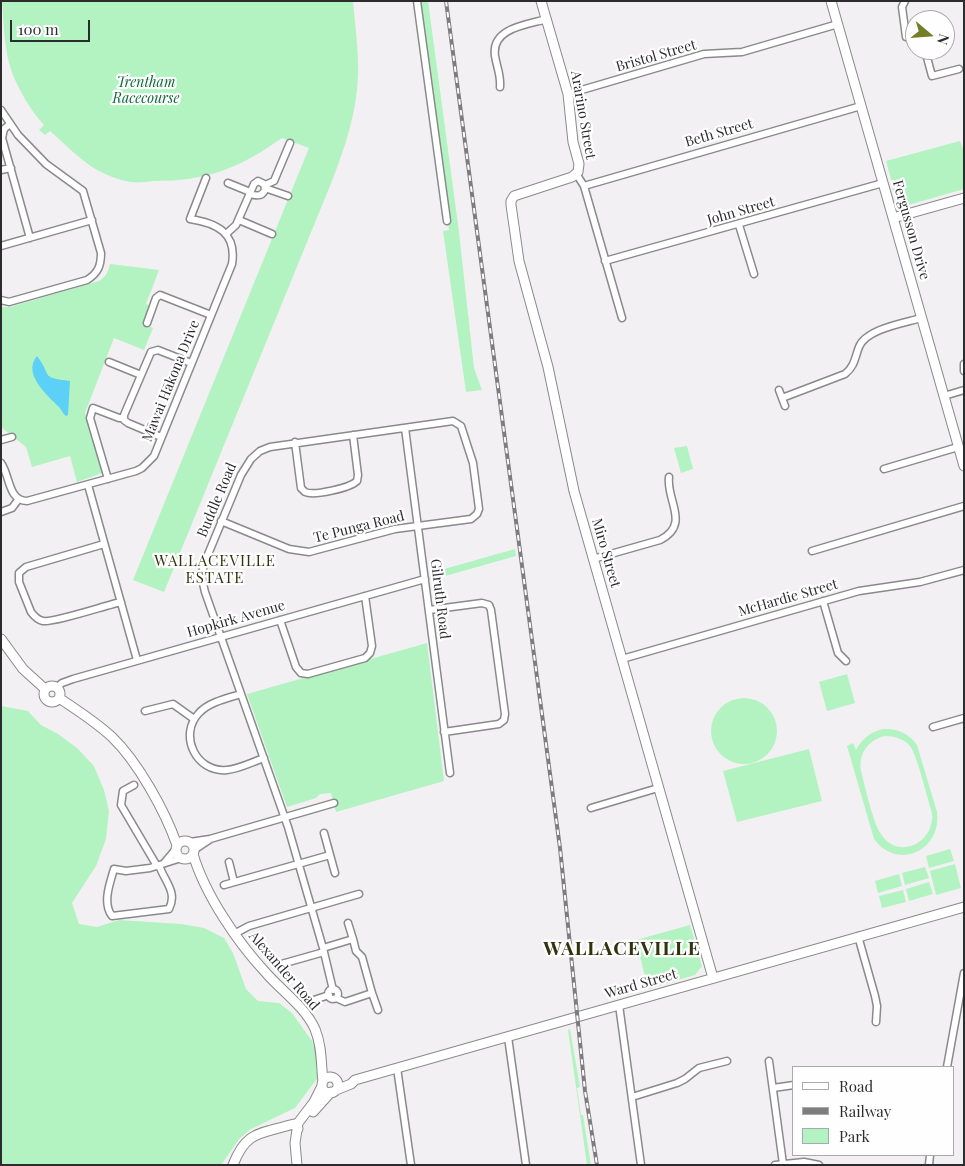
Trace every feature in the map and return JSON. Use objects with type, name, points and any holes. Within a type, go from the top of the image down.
[{"type":"street","points":[[417,1],[447,221]]},
{"type":"street","name":"Ararino Street","points":[[542,1],[568,94],[573,142],[578,164],[576,175],[584,186],[622,318]]},
{"type":"street","name":"Fergusson Drive","points":[[831,1],[964,466]]},
{"type":"street","points":[[905,1],[902,7],[905,30]]},
{"type":"street","points":[[500,87],[500,76],[495,56],[495,46],[498,38],[504,32],[511,29],[547,19]]},
{"type":"street","name":"Bristol Street","points":[[568,94],[704,54],[742,52],[838,24]]},
{"type":"street","points":[[928,60],[932,76],[959,69]]},
{"type":"street","name":"Beth Street","points":[[584,186],[861,106]]},
{"type":"street","points":[[1,110],[18,135],[46,164],[81,188],[101,253],[99,269],[87,280],[9,302],[1,300]]},
{"type":"street","points":[[10,124],[4,129],[2,135],[30,238]]},
{"type":"street","points":[[228,183],[250,193],[259,195],[264,192],[265,187],[274,181],[290,142]]},
{"type":"street","points":[[1,170],[10,168]]},
{"type":"street","name":"Miro Street","points":[[576,175],[569,179],[520,192],[514,196],[511,205],[519,261],[543,350],[574,491],[713,978]]},
{"type":"street","points":[[206,178],[190,219],[213,224],[226,234],[234,228],[239,220],[254,184],[257,182],[262,182],[265,187],[288,196]]},
{"type":"street","name":"John Street","points":[[605,261],[883,183]]},
{"type":"street","points":[[893,218],[964,198]]},
{"type":"street","points":[[1,246],[92,220]]},
{"type":"street","points":[[239,220],[272,234]]},
{"type":"street","points":[[738,225],[754,274]]},
{"type":"street","name":"Māwai Hākona Drive","points":[[18,500],[27,502],[142,468],[154,456],[232,264],[232,248],[226,234]]},
{"type":"street","points":[[147,323],[156,298],[160,295],[211,315]]},
{"type":"street","points":[[782,398],[845,374],[851,369],[859,346],[868,335],[922,318]]},
{"type":"street","points":[[124,418],[149,354],[153,350],[158,350],[191,363]]},
{"type":"street","points":[[109,362],[141,375]]},
{"type":"street","points":[[964,364],[964,371]]},
{"type":"street","points":[[779,390],[785,406]]},
{"type":"street","points":[[944,396],[964,390]]},
{"type":"street","points":[[108,479],[90,418],[93,408],[119,418],[124,418],[128,423],[162,437]]},
{"type":"street","name":"Te Punga Road","points":[[221,521],[289,549],[304,552],[318,550],[395,528],[473,518],[478,513],[479,506],[473,463],[460,424],[452,421],[405,428]]},
{"type":"street","name":"Buddle Road","points":[[372,993],[345,1002],[336,998],[338,992],[331,992],[323,950],[285,817],[220,636],[203,585],[202,574],[204,564],[240,475],[251,458],[260,451],[270,446],[295,442],[405,428]]},
{"type":"street","name":"Gilruth Road","points":[[405,428],[429,610],[447,769]]},
{"type":"street","points":[[295,442],[301,488],[307,493],[314,494],[349,486],[356,481],[358,475],[353,435]]},
{"type":"street","points":[[1,440],[12,437]]},
{"type":"street","points":[[884,469],[958,447]]},
{"type":"street","points":[[1,512],[12,508],[18,500],[2,466]]},
{"type":"street","points":[[593,559],[660,540],[672,531],[676,520],[668,484],[669,477]]},
{"type":"street","points":[[88,485],[137,660]]},
{"type":"street","points":[[812,551],[964,506]]},
{"type":"street","points":[[104,544],[26,566],[20,573],[19,582],[30,612],[43,621],[55,620],[121,602]]},
{"type":"street","name":"McHardie Street","points":[[622,659],[859,591],[920,582],[964,570]]},
{"type":"street","name":"Hopkirk Avenue","points":[[57,687],[72,679],[425,579]]},
{"type":"street","points":[[280,620],[296,667],[301,672],[308,674],[365,658],[370,653],[372,646],[365,596]]},
{"type":"street","points":[[823,601],[838,653],[846,661]]},
{"type":"street","points":[[429,610],[482,603],[489,605],[505,714],[504,720],[499,724],[444,732]]},
{"type":"street","points":[[1,639],[23,669],[45,690]]},
{"type":"street","points":[[49,686],[57,687],[60,691],[59,698],[53,703],[48,701],[44,697],[45,690],[49,686]]},
{"type":"street","points":[[241,694],[205,707],[194,719],[190,730],[190,744],[197,757],[206,765],[219,770],[227,770],[264,758]]},
{"type":"street","name":"Alexander Road","points":[[59,698],[104,730],[121,747],[165,816],[191,847],[203,881]]},
{"type":"street","points":[[145,711],[173,704],[194,719]]},
{"type":"street","points":[[933,727],[964,718]]},
{"type":"street","points":[[134,785],[123,791],[121,805],[160,865],[172,891],[171,904],[168,909],[117,916],[112,916],[109,913],[107,896],[114,869],[126,871],[160,865],[190,857],[191,847]]},
{"type":"street","points":[[591,808],[658,788]]},
{"type":"street","points":[[160,865],[180,842],[191,847],[210,839],[334,803]]},
{"type":"street","name":"Alexander Road","points":[[165,816],[177,855],[183,858],[203,881],[234,934],[252,958],[305,1012],[315,1030],[322,1056],[334,1079]]},
{"type":"street","points":[[324,833],[335,873]]},
{"type":"street","points":[[224,884],[330,855]]},
{"type":"street","points":[[229,862],[234,882]]},
{"type":"street","points":[[234,934],[249,926],[359,894]]},
{"type":"street","name":"Ward Street","points":[[334,1079],[355,1080],[964,907]]},
{"type":"street","points":[[348,923],[356,951],[362,957],[378,1010]]},
{"type":"street","points":[[858,936],[876,1001],[876,1022]]},
{"type":"street","points":[[278,966],[353,940]]},
{"type":"street","points":[[947,1066],[964,972]]},
{"type":"street","points":[[308,1002],[331,992]]},
{"type":"street","points":[[619,1005],[641,1165]]},
{"type":"street","points":[[508,1036],[526,1165]]},
{"type":"street","name":"Alexander Road","points":[[322,1056],[323,1084]]},
{"type":"street","points":[[632,1097],[677,1083],[699,1068],[727,1060]]},
{"type":"street","points":[[769,1061],[783,1164]]},
{"type":"street","points":[[397,1068],[411,1165]]},
{"type":"street","points":[[297,1165],[294,1143],[298,1123],[314,1102],[323,1084],[328,1077],[334,1079],[338,1085],[333,1091],[326,1092],[323,1084]]},
{"type":"street","name":"Ward Street","points":[[298,1129],[333,1091],[351,1084],[355,1080]]},
{"type":"street","points":[[773,1088],[792,1086]]},
{"type":"street","points":[[233,1165],[242,1146],[249,1138],[258,1133],[278,1129],[291,1132],[298,1129]]},
{"type":"street","points":[[775,1165],[804,1162],[819,1165]]},
{"type":"green space","name":"Trentham Racecourse","points":[[2,1],[353,1],[358,75],[353,116],[346,142],[332,181],[164,592],[133,580],[309,148],[282,138],[251,158],[236,165],[206,176],[190,179],[133,182],[118,179],[101,172],[79,157],[50,131],[45,135],[39,130],[44,125],[22,95],[10,66],[5,39]]},
{"type":"green space","points":[[420,1],[428,1],[459,232],[474,368],[482,390],[466,392],[443,231],[449,230]]},
{"type":"green space","points":[[960,141],[964,151],[964,189],[898,208],[892,187],[896,186],[896,182],[892,183],[886,161]]},
{"type":"green space","points":[[110,264],[159,270],[146,304],[151,306],[144,324],[153,328],[144,350],[114,338],[85,413],[102,473],[77,482],[70,456],[32,467],[26,447],[1,427],[1,307],[10,307],[99,281],[106,274]]},
{"type":"green space","points":[[687,446],[693,469],[681,473],[674,448]]},
{"type":"green space","points":[[515,549],[516,556],[431,580],[430,573]]},
{"type":"green space","points":[[427,643],[444,781],[336,812],[331,793],[320,794],[316,798],[287,807],[247,694]]},
{"type":"green space","points":[[847,674],[855,703],[827,711],[819,682]]},
{"type":"green space","points":[[744,698],[756,701],[767,708],[774,719],[777,731],[774,743],[767,754],[756,761],[744,764],[732,761],[721,754],[714,743],[711,731],[714,719],[721,708],[732,701]]},
{"type":"green space","points":[[1,706],[28,711],[41,725],[58,734],[77,748],[94,766],[104,790],[109,811],[106,839],[96,866],[72,903],[79,924],[97,927],[119,920],[181,924],[204,928],[224,938],[233,953],[246,989],[258,1001],[279,1003],[292,1013],[312,1041],[318,1063],[317,1079],[295,1108],[251,1129],[240,1138],[221,1165],[1,1165]]},
{"type":"green space","points":[[883,729],[898,730],[910,737],[917,745],[937,812],[937,826],[932,837],[925,846],[916,852],[905,855],[894,854],[884,849],[874,839],[847,746],[853,743],[856,750],[867,736]],"holes":[[[889,736],[905,741],[913,751],[932,813],[928,833],[914,845],[905,847],[888,842],[878,829],[860,765],[863,754],[869,744],[879,738]]]},
{"type":"green space","points":[[809,749],[822,801],[737,822],[723,771]]},
{"type":"green space","points":[[950,849],[954,861],[929,868],[926,856]]},
{"type":"green space","points":[[955,864],[961,888],[936,895],[930,871]]},
{"type":"green space","points":[[925,867],[929,878],[905,885],[902,873]]},
{"type":"green space","points":[[899,874],[902,886],[878,893],[875,881]]},
{"type":"green space","points":[[929,882],[933,894],[909,901],[906,889]]},
{"type":"green space","points":[[903,890],[906,902],[882,908],[879,896]]},
{"type":"green space","points":[[690,925],[702,966],[695,975],[648,989],[636,940]]},
{"type":"green space","points":[[570,1029],[580,1087],[577,1088],[581,1115],[583,1115],[591,1165],[587,1165],[568,1030]]},
{"type":"water","points":[[37,356],[50,377],[70,381],[68,415],[65,415],[34,377],[33,363]]},
{"type":"railway","points":[[446,1],[560,848],[585,1091],[597,1165]]},
{"type":"district","name":"WALLACEVILLE ESTATE","points":[[215,570]]},
{"type":"district","name":"WALLACEVILLE","points":[[622,949]]}]
